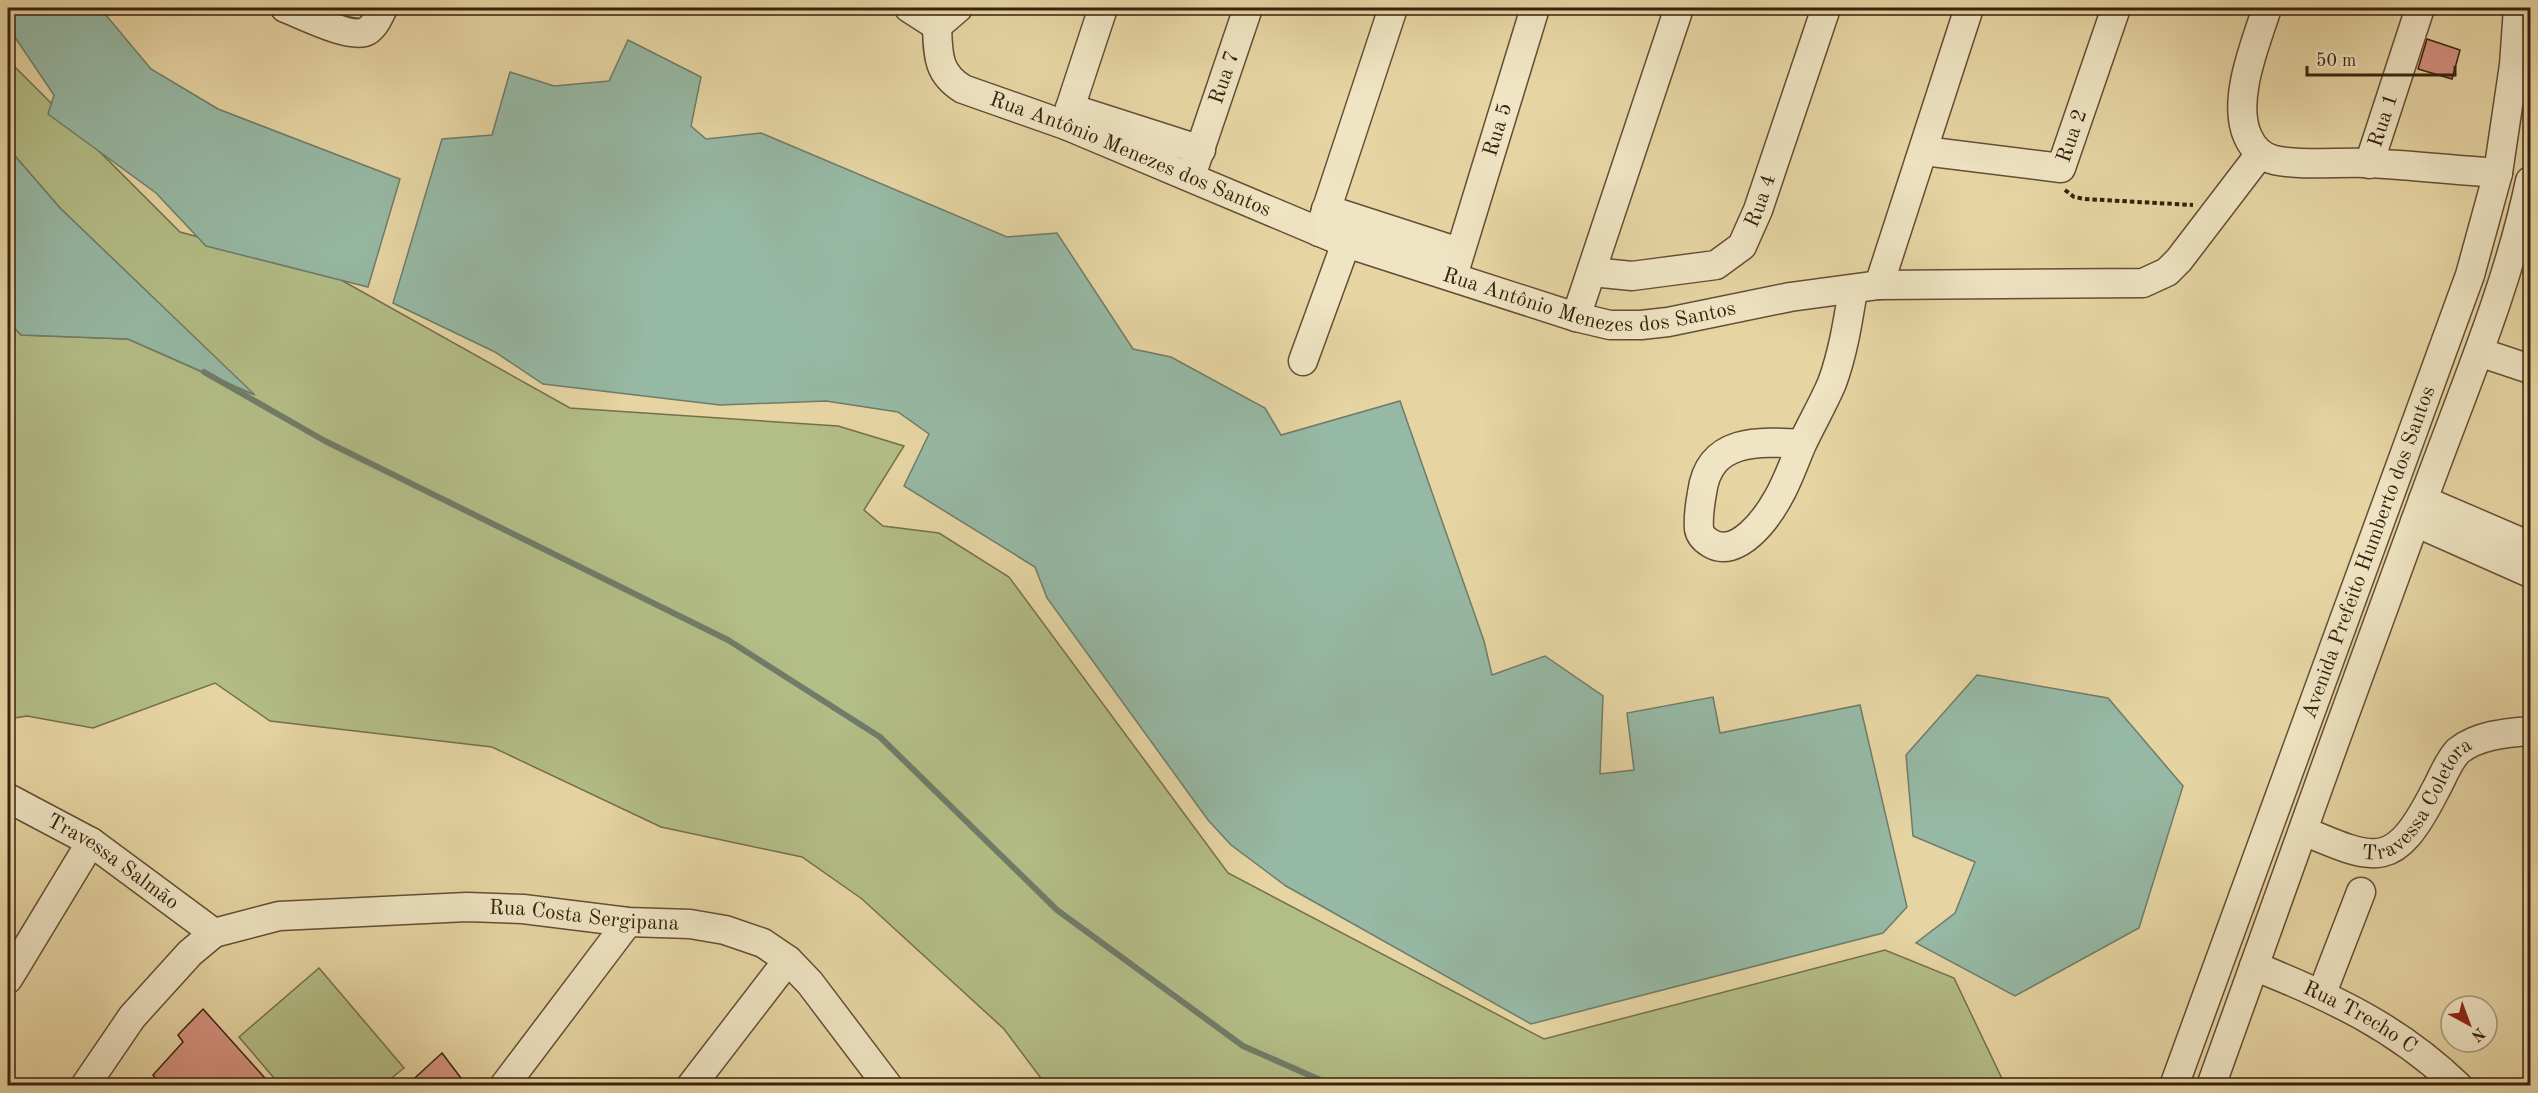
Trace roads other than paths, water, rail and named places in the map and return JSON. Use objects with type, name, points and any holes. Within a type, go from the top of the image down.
[{"type":"street","points":[[285,8],[356,33],[369,30],[383,8]]},
{"type":"street","points":[[909,8],[947,17]]},
{"type":"street","points":[[1103,8],[1069,117],[1201,150]]},
{"type":"street","name":"Rua 7","points":[[1191,176],[1248,8]]},
{"type":"street","points":[[1393,8],[1322,220],[1456,264]]},
{"type":"street","name":"Rua 5","points":[[1456,264],[1535,8]]},
{"type":"street","points":[[1576,317],[1679,8]]},
{"type":"street","name":"Rua 4","points":[[1592,272],[1632,276],[1716,266],[1742,246],[1758,210],[1826,8]]},
{"type":"street","points":[[1802,444],[1832,381],[1843,345],[1924,151],[1969,8]]},
{"type":"street","name":"Rua 2","points":[[1924,151],[2061,168],[2116,8]]},
{"type":"street","points":[[2266,8],[2243,99],[2245,129],[2248,138],[2260,154],[2274,160],[2498,173]]},
{"type":"street","name":"Rua 1","points":[[2369,164],[2420,8]]},
{"type":"street","name":"Avenida Prefeito Humberto dos Santos","points":[[2174,1086],[2470,275],[2498,173],[2514,65],[2518,8]]},
{"type":"street","name":"Rua Antônio Menezes dos Santos","points":[[947,17],[941,66],[946,76],[955,84],[1069,117],[1191,176],[1322,220],[1346,243],[1456,264],[1576,317],[1610,325],[1668,322],[1790,297],[1866,288],[2086,286],[2143,283],[2167,272],[2179,260],[2260,154]]},
{"type":"street","name":"Avenida Prefeito Humberto dos Santos","points":[[2211,1086],[2419,511],[2479,352],[2523,245],[2530,181]]},
{"type":"street","points":[[1302,361],[1346,243]]},
{"type":"street","points":[[2479,352],[2530,369]]},
{"type":"street","points":[[2419,511],[2530,546]]},
{"type":"street","points":[[2419,511],[2530,573]]},
{"type":"street","points":[[2365,564],[2397,573]]},
{"type":"street","name":"Travessa Coletora","points":[[2304,831],[2355,852],[2370,855],[2382,853],[2410,834],[2458,751],[2468,743],[2481,738],[2530,731]]},
{"type":"street","name":"Travessa Salmão","points":[[8,798],[91,842],[214,933]]},
{"type":"street","points":[[8,979],[15,950],[91,842]]},
{"type":"street","points":[[2322,993],[2361,892]]},
{"type":"street","name":"Rua Costa Sergipana","points":[[214,933],[279,916],[402,909],[523,909],[628,922],[690,924],[725,930],[763,943],[788,960],[831,1008],[881,1083]]},
{"type":"street","points":[[504,1086],[628,922]]},
{"type":"street","points":[[85,1086],[132,1017],[190,953],[214,933]]},
{"type":"street","points":[[691,1086],[788,960]]},
{"type":"street","name":"Rua Trecho C","points":[[2254,966],[2322,993],[2373,1019],[2403,1039],[2458,1086]]},
{"type":"waterway","points":[[204,372],[325,441],[728,640],[880,737],[1057,910],[1243,1046],[1334,1086]]}]
